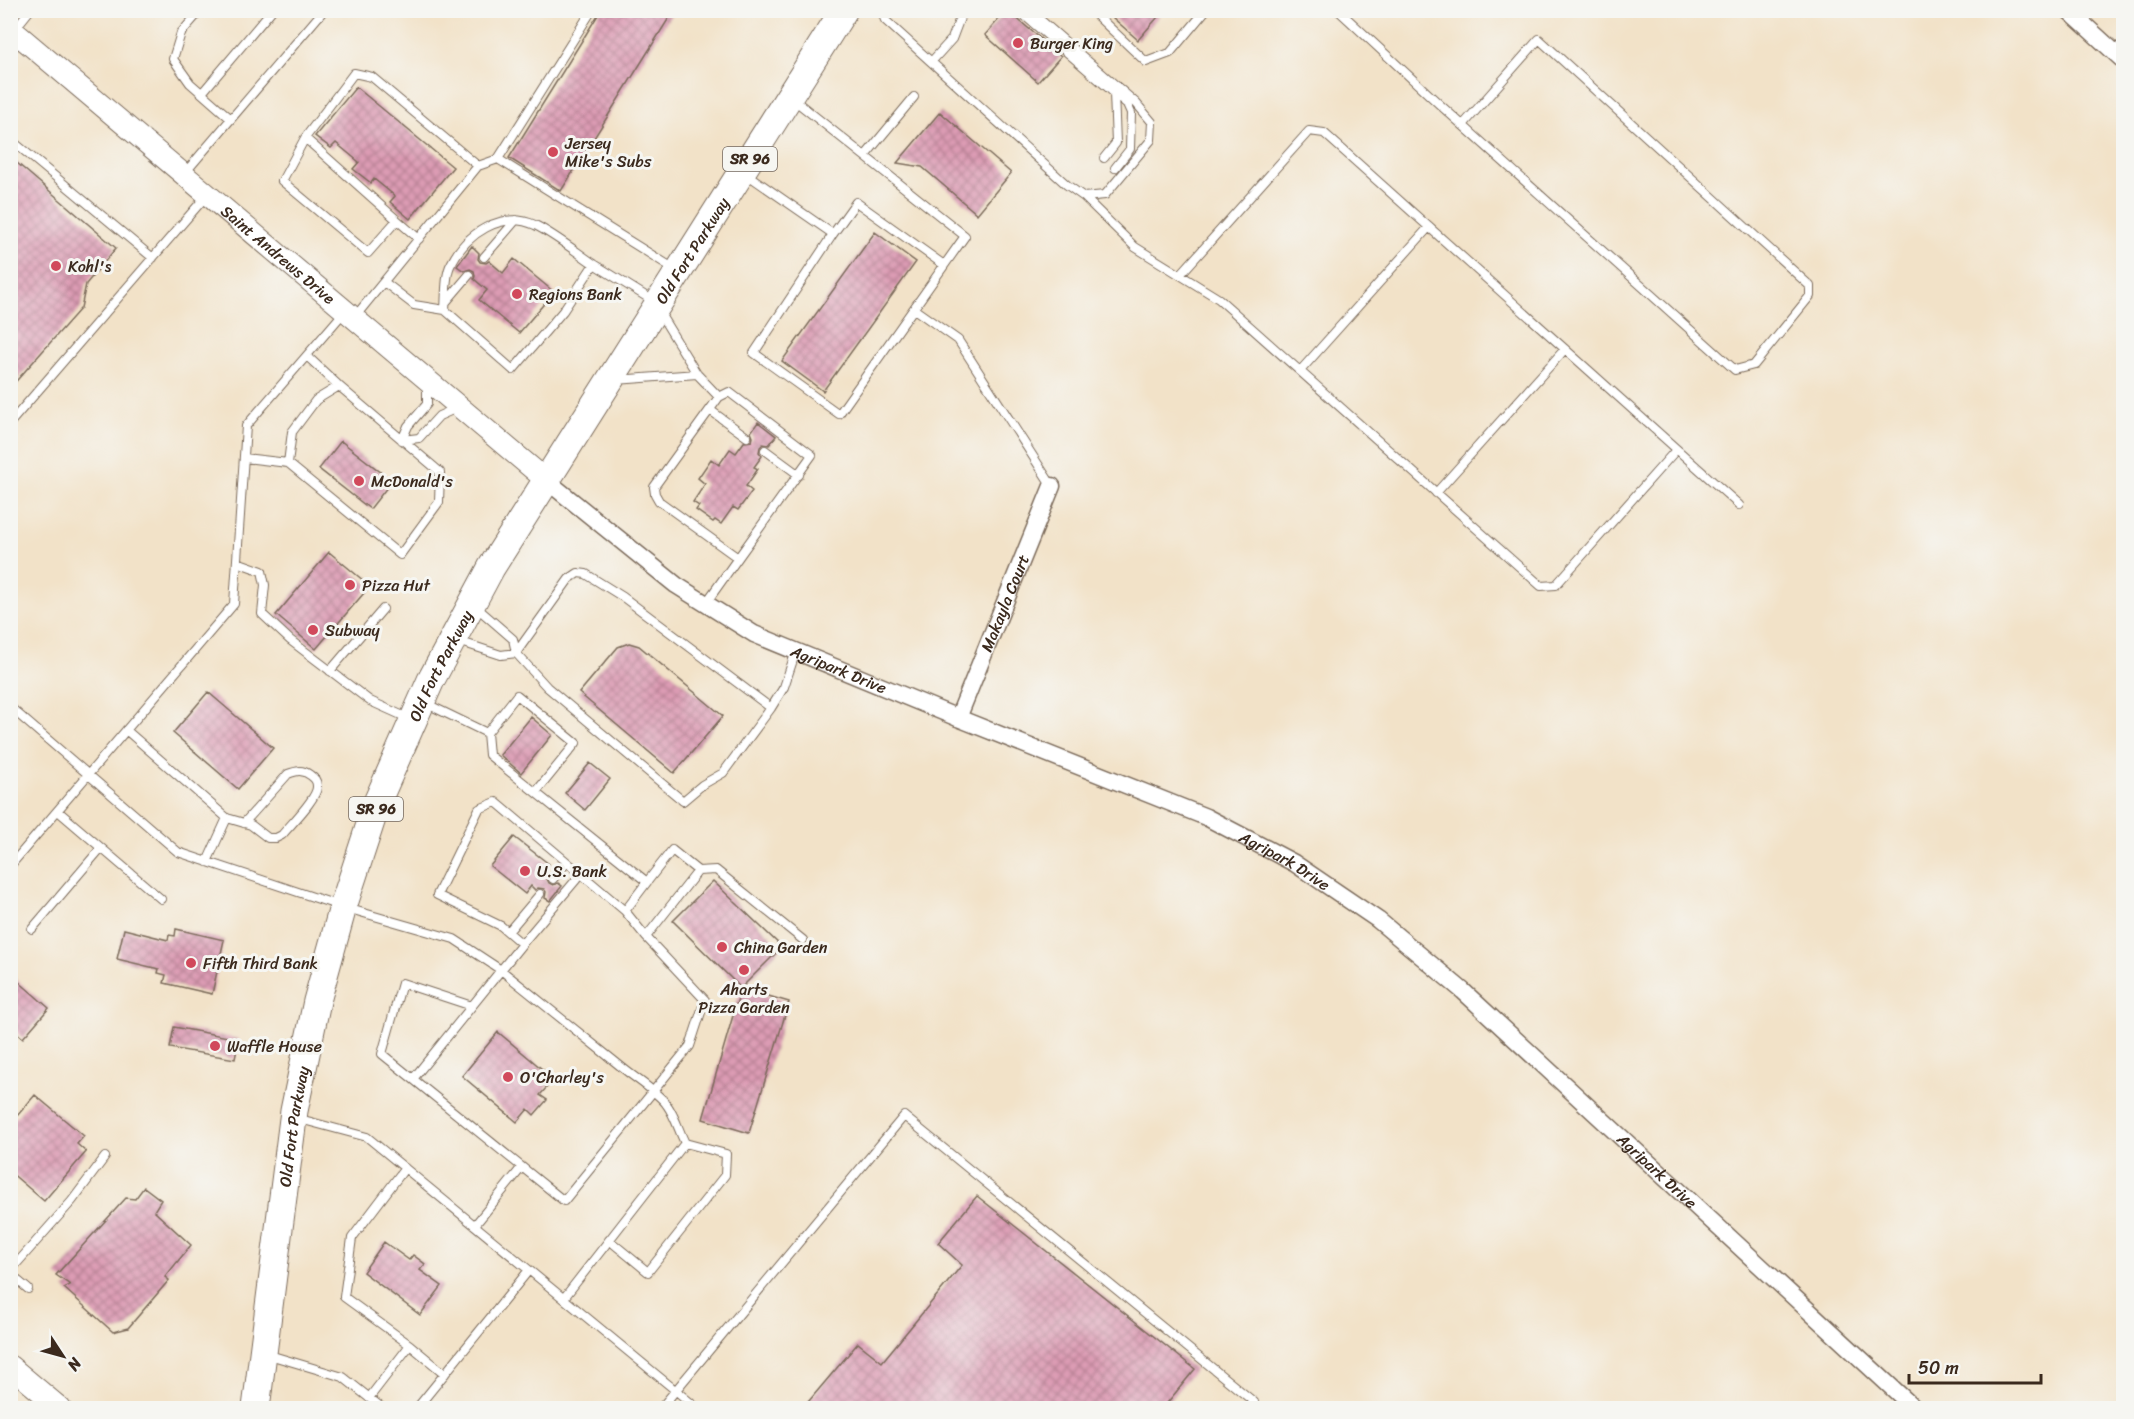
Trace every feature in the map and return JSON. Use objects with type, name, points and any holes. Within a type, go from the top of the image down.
[{"type":"main road","name":"Old Fort Parkway","points":[[253,1406],[263,1353],[293,1117],[317,1001],[343,907],[378,800],[417,711],[491,568],[844,10]]},
{"type":"street","points":[[2068,10],[2124,62]]},
{"type":"street","name":"Saint Andrews Drive","points":[[14,37],[184,174],[546,480]]},
{"type":"street","name":"Agripark Drive","points":[[546,480],[676,585],[754,634],[1206,817],[1294,863],[1378,920],[1463,991],[1914,1408]]},
{"type":"street","name":"Makayla Court","points":[[958,718],[1052,486]]},
{"type":"street","points":[[10,1366],[60,1408]]},
{"type":"lane","points":[[14,37],[30,10]]},
{"type":"lane","points":[[201,10],[181,33],[173,59],[190,83],[231,119]]},
{"type":"lane","points":[[202,93],[272,10]]},
{"type":"lane","points":[[184,174],[324,10]]},
{"type":"lane","points":[[10,866],[234,604],[246,426],[307,356],[384,282],[478,166],[498,159],[592,10]]},
{"type":"lane","points":[[881,10],[885,20],[1084,197],[1135,247],[1219,299],[1541,586],[1556,585],[1676,450]]},
{"type":"lane","points":[[932,61],[952,39],[963,10]]},
{"type":"lane","points":[[1018,10],[1128,104],[1131,113],[1130,149],[1115,168]]},
{"type":"lane","points":[[1029,10],[1136,102],[1152,122],[1151,140],[1105,195],[1084,197]]},
{"type":"lane","points":[[1091,10],[1146,62],[1170,53],[1206,10]]},
{"type":"lane","points":[[1338,10],[1463,124],[1735,370],[1754,365],[1810,296],[1810,286],[1539,39],[1463,124]]},
{"type":"lane","points":[[397,220],[368,253],[282,182],[305,138],[354,73],[372,77],[478,166]]},
{"type":"lane","points":[[1104,158],[1116,143],[1114,93]]},
{"type":"lane","points":[[789,96],[965,236],[839,414],[754,353],[856,202],[944,265]]},
{"type":"lane","points":[[865,156],[914,97]]},
{"type":"lane","points":[[1180,275],[1309,131],[1324,134],[1739,505]]},
{"type":"lane","points":[[305,138],[419,239]]},
{"type":"lane","points":[[10,139],[153,258]]},
{"type":"lane","points":[[498,159],[678,271]]},
{"type":"lane","points":[[742,171],[833,234]]},
{"type":"lane","points":[[10,423],[207,194]]},
{"type":"lane","points":[[484,257],[516,220]]},
{"type":"lane","points":[[445,306],[449,266],[470,237],[492,224],[516,220],[535,225],[657,305],[697,374],[719,398]]},
{"type":"lane","points":[[1300,371],[1429,227]]},
{"type":"lane","points":[[384,282],[414,305],[445,306],[513,370],[563,311],[594,264]]},
{"type":"lane","points":[[445,306],[469,275]]},
{"type":"lane","points":[[914,309],[958,340],[1052,486]]},
{"type":"lane","points":[[1436,493],[1565,349]]},
{"type":"lane","points":[[244,458],[288,463],[400,555],[439,502],[440,472],[307,356]]},
{"type":"lane","points":[[609,380],[697,374]]},
{"type":"lane","points":[[402,440],[408,426],[427,404],[427,380]]},
{"type":"lane","points":[[288,463],[292,432],[316,400],[339,386]]},
{"type":"lane","points":[[706,603],[812,455],[729,392],[719,398],[654,487],[659,501],[738,558]]},
{"type":"lane","points":[[402,440],[419,438],[439,416],[459,407]]},
{"type":"lane","points":[[710,410],[747,437]]},
{"type":"lane","points":[[765,450],[799,475]]},
{"type":"lane","points":[[237,562],[262,572],[265,585],[262,614],[290,640],[370,701],[417,711],[487,733]]},
{"type":"lane","points":[[453,639],[501,656],[516,653],[569,579],[578,573],[585,574],[623,597],[771,708]]},
{"type":"lane","points":[[472,604],[513,639],[516,653],[547,687],[683,801],[702,785],[723,773],[784,687],[796,651]]},
{"type":"lane","points":[[330,671],[383,609]]},
{"type":"lane","points":[[536,792],[576,743],[517,695],[487,733],[489,755],[647,882]]},
{"type":"lane","points":[[10,707],[178,852],[343,907],[454,939],[501,970],[666,1104],[685,1143],[726,1154],[725,1175],[648,1272],[609,1240]]},
{"type":"lane","points":[[126,730],[227,818],[256,828],[268,838],[282,835],[315,796],[318,788],[315,779],[306,771],[297,770],[288,774],[244,823]]},
{"type":"lane","points":[[472,1006],[402,983],[382,1054],[564,1201],[690,1046],[705,1000],[625,911],[496,802],[479,809],[437,895],[501,926],[522,944]]},
{"type":"lane","points":[[58,811],[161,899]]},
{"type":"lane","points":[[207,861],[227,818]]},
{"type":"lane","points":[[32,929],[101,848]]},
{"type":"lane","points":[[625,911],[672,850],[698,871],[716,870],[803,940]]},
{"type":"lane","points":[[553,879],[567,862]]},
{"type":"lane","points":[[646,937],[698,871]]},
{"type":"lane","points":[[413,1079],[581,874]]},
{"type":"lane","points":[[508,932],[540,894]]},
{"type":"lane","points":[[661,1408],[904,1116],[1254,1402],[1249,1408]]},
{"type":"lane","points":[[293,1117],[367,1137],[698,1408]]},
{"type":"lane","points":[[564,1298],[685,1143]]},
{"type":"lane","points":[[28,1289],[10,1273],[72,1201],[105,1157]]},
{"type":"lane","points":[[475,1225],[522,1167]]},
{"type":"lane","points":[[405,1168],[352,1238],[344,1297],[410,1345],[445,1374]]},
{"type":"lane","points":[[417,1408],[529,1270]]},
{"type":"lane","points":[[369,1398],[410,1345]]},
{"type":"lane","points":[[263,1353],[343,1377],[382,1408]]},
{"type":"building","points":[[601,10],[674,10],[561,191],[509,158]]},
{"type":"building","name":"Burger King","points":[[1007,10],[1061,56],[1038,82],[985,35]]},
{"type":"building","points":[[1104,10],[1164,10],[1138,40]]},
{"type":"building","points":[[356,87],[453,167],[410,219],[390,202],[395,196],[374,179],[371,183],[353,169],[359,162],[336,143],[331,148],[315,136]]},
{"type":"building","points":[[940,112],[1011,173],[977,214],[922,167],[897,163]]},
{"type":"building","name":"Kohl's","points":[[10,157],[116,248],[86,284],[81,308],[10,388]]},
{"type":"building","points":[[875,232],[916,262],[823,391],[782,361]]},
{"type":"building","points":[[472,246],[479,253],[480,262],[489,261],[503,273],[514,259],[554,292],[519,333],[479,300],[487,290],[474,279],[474,271],[470,269],[464,271],[457,266]]},
{"type":"building","points":[[758,422],[776,436],[769,445],[763,444],[760,447],[759,452],[762,456],[754,467],[758,469],[746,486],[752,491],[738,510],[733,507],[721,524],[715,520],[713,522],[696,510],[699,506],[693,502],[705,484],[698,478],[711,459],[719,465],[730,449],[736,453],[744,442],[752,441],[751,432]]},
{"type":"building","points":[[341,441],[392,481],[370,509],[319,469]]},
{"type":"building","points":[[329,552],[370,586],[316,649],[276,615]]},
{"type":"building","points":[[629,643],[639,646],[723,716],[674,773],[579,693],[618,647]]},
{"type":"building","points":[[208,692],[273,748],[238,789],[173,733]]},
{"type":"building","points":[[531,717],[552,735],[521,773],[500,755]]},
{"type":"building","points":[[590,763],[610,779],[585,810],[565,793]]},
{"type":"building","points":[[514,837],[549,864],[543,871],[548,875],[549,883],[553,885],[558,883],[562,886],[550,901],[545,898],[544,889],[535,890],[531,886],[525,894],[490,866]]},
{"type":"building","points":[[713,881],[782,947],[741,988],[673,921]]},
{"type":"building","points":[[124,929],[168,940],[169,935],[175,936],[176,929],[224,940],[212,994],[164,983],[166,975],[158,973],[159,969],[117,959]]},
{"type":"building","points":[[10,974],[49,1008],[23,1038],[10,1027]]},
{"type":"building","points":[[741,988],[789,1002],[749,1133],[703,1119]]},
{"type":"building","points":[[174,1027],[239,1039],[235,1059],[170,1048]]},
{"type":"building","name":"O'Charley's","points":[[498,1032],[554,1079],[540,1095],[547,1100],[534,1115],[528,1109],[517,1122],[462,1076]]},
{"type":"building","points":[[35,1095],[84,1136],[77,1144],[86,1152],[44,1201],[10,1172],[10,1124]]},
{"type":"building","points":[[144,1187],[161,1200],[154,1211],[191,1245],[165,1277],[169,1280],[128,1328],[113,1332],[64,1288],[70,1285],[56,1275],[126,1198],[135,1199]]},
{"type":"building","points":[[977,1196],[1195,1369],[1163,1408],[803,1408],[858,1343],[882,1362],[962,1265],[938,1243]]},
{"type":"building","points":[[384,1242],[409,1260],[413,1255],[425,1264],[420,1270],[442,1286],[420,1315],[363,1272]]},
{"type":"place","name":"Burger King","points":[[1018,43]]},
{"type":"place","name":"Jersey Mike's Subs","points":[[553,152]]},
{"type":"place","name":"Kohl's","points":[[56,266]]},
{"type":"place","name":"Regions Bank","points":[[517,294]]},
{"type":"place","name":"McDonald's","points":[[359,481]]},
{"type":"place","name":"Pizza Hut","points":[[350,585]]},
{"type":"place","name":"Subway","points":[[313,630]]},
{"type":"place","name":"U.S. Bank","points":[[525,871]]},
{"type":"place","name":"China Garden","points":[[722,947]]},
{"type":"place","name":"Fifth Third Bank","points":[[191,963]]},
{"type":"place","name":"Aharts Pizza Garden","points":[[744,970]]},
{"type":"place","name":"Waffle House","points":[[215,1046]]},
{"type":"place","name":"O'Charley's","points":[[508,1077]]}]
